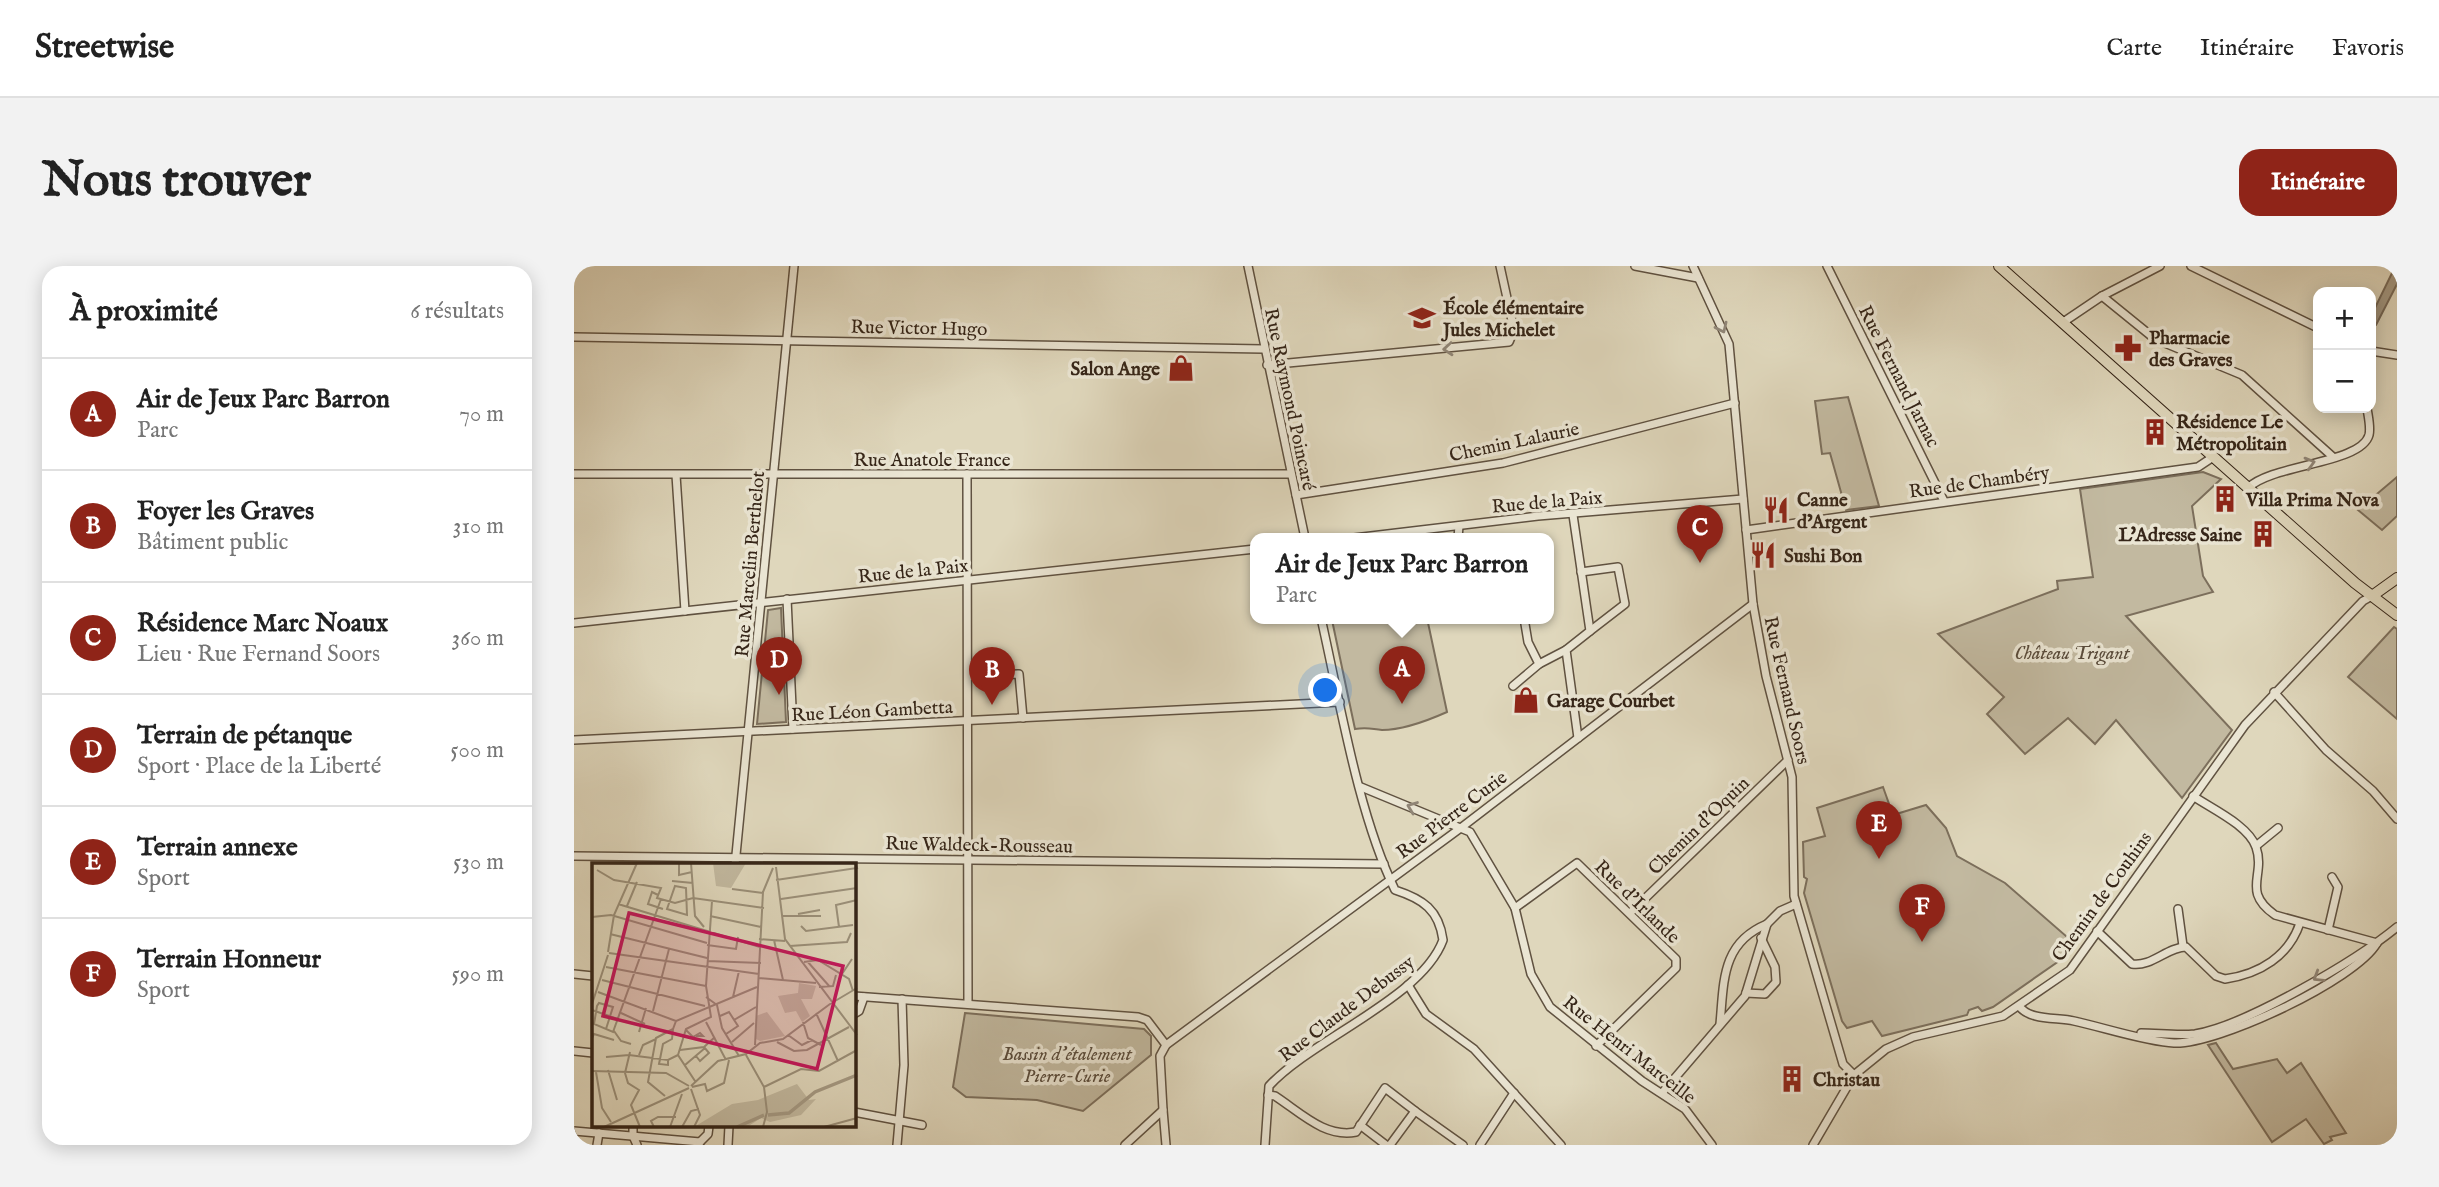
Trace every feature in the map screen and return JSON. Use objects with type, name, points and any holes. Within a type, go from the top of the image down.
[{"type":"main road","points":[[1999,266],[2248,488],[2397,615]]},
{"type":"main road","points":[[2372,596],[2397,578]]},
{"type":"street","name":"Rue Marcelin Berthelot","points":[[735,862],[794,266]]},
{"type":"street","name":"Rue Raymond Poincaré","points":[[1248,266],[1289,474],[1304,533]]},
{"type":"street","points":[[1267,366],[1509,342],[1514,330],[1500,266]]},
{"type":"street","points":[[1634,266],[1698,278]]},
{"type":"street","name":"Rue Fernand Soors","points":[[1693,266],[1727,339],[1753,604],[1766,677],[1793,782],[1796,904],[1843,1064],[1854,1076]]},
{"type":"street","name":"Rue Fernand Jarnac","points":[[1827,266],[1944,501]]},
{"type":"street","points":[[2062,323],[2102,296],[2160,266]]},
{"type":"street","points":[[2191,266],[2313,326]]},
{"type":"street","points":[[2102,296],[2155,339],[2242,375],[2333,457]]},
{"type":"street","name":"Rue Victor Hugo","points":[[574,337],[1263,348]]},
{"type":"street","points":[[2376,352],[2397,355]]},
{"type":"street","name":"Chemin Lalaurie","points":[[1296,495],[1510,461],[1735,402]]},
{"type":"street","points":[[2248,488],[2264,476],[2357,450],[2367,438],[2367,413]]},
{"type":"street","name":"Rue de Chambéry","points":[[1746,530],[2198,467],[2213,457]]},
{"type":"street","name":"Rue Anatole France","points":[[574,474],[1289,474]]},
{"type":"street","points":[[967,474],[968,1004]]},
{"type":"street","points":[[676,475],[685,611]]},
{"type":"street","name":"Rue de la Paix","points":[[1398,533],[1743,499]]},
{"type":"street","points":[[1573,515],[1590,631]]},
{"type":"street","points":[[1459,526],[1460,533]]},
{"type":"street","name":"Rue de la Paix","points":[[574,623],[1250,550]]},
{"type":"street","points":[[1513,685],[1539,664],[1566,650],[1625,604],[1618,567],[1581,572]]},
{"type":"street","name":"Chemin de Couhins","points":[[1813,1145],[1854,1076],[1874,1057],[1898,1042],[1994,1019],[2019,1006],[2070,970],[2245,725],[2363,601],[2372,596]]},
{"type":"street","points":[[787,599],[793,729]]},
{"type":"street","name":"Rue Pierre Curie","points":[[1163,1110],[1160,1056],[1166,1045],[1462,827],[1753,604]]},
{"type":"street","points":[[1322,624],[1361,787],[1390,878]]},
{"type":"street","points":[[1525,624],[1528,642],[1539,664]]},
{"type":"street","points":[[1566,650],[1578,738]]},
{"type":"street","points":[[968,676],[1019,674],[1023,718]]},
{"type":"street","points":[[2274,692],[2326,750],[2373,791],[2397,819]]},
{"type":"street","name":"Rue Léon Gambetta","points":[[574,740],[1340,702]]},
{"type":"street","name":"Chemin d'Oquin","points":[[1630,913],[1788,760]]},
{"type":"street","points":[[1361,787],[1462,827]]},
{"type":"street","points":[[2193,796],[2246,833],[2256,846],[2255,885],[2258,899],[2275,915],[2378,943]]},
{"type":"street","name":"Rue Henri Marceille","points":[[1462,827],[1469,832],[1515,908],[1531,974],[1550,1007],[1596,1045],[1685,1109],[1712,1145]]},
{"type":"street","points":[[2256,846],[2278,828]]},
{"type":"street","name":"Rue Waldeck-Rousseau","points":[[574,856],[735,862],[968,859],[974,862],[1384,863]]},
{"type":"street","name":"Rue d'Irlande","points":[[1515,908],[1577,863],[1676,960],[1676,968],[1596,1045]]},
{"type":"street","points":[[2328,930],[2338,887],[2332,877]]},
{"type":"street","name":"Rue Claude Debussy","points":[[1268,1095],[1273,1082],[1408,985],[1439,952],[1443,940],[1438,916],[1428,905],[1395,890],[1390,878]]},
{"type":"street","points":[[1720,1025],[1729,957],[1747,937],[1767,924],[1780,911],[1796,904]]},
{"type":"street","points":[[2178,909],[2183,946]]},
{"type":"street","points":[[2097,931],[2128,961],[2135,964],[2145,964],[2183,946],[2193,950],[2216,976],[2230,978],[2280,957],[2291,945],[2300,923]]},
{"type":"street","points":[[1662,1093],[1746,993],[1767,924]]},
{"type":"street","points":[[2019,1006],[2030,1016],[2054,1017],[2126,1032],[2194,1034],[2227,1024],[2294,992],[2378,943],[2397,927]]},
{"type":"street","points":[[1746,993],[1765,993],[1776,982],[1776,971],[1761,938]]},
{"type":"street","points":[[574,974],[592,976]]},
{"type":"street","points":[[1408,985],[1426,1014],[1474,1049],[1561,1145]]},
{"type":"street","points":[[856,996],[1138,1017],[1147,1020],[1166,1045]]},
{"type":"street","points":[[856,1013],[859,1012],[864,996]]},
{"type":"street","points":[[897,1145],[904,1065],[902,999]]},
{"type":"street","points":[[574,1051],[592,1053]]},
{"type":"street","points":[[1265,1145],[1268,1095],[1275,1096],[1330,1133],[1356,1132],[1385,1088],[1463,1145]]},
{"type":"street","points":[[1480,1145],[1514,1093]]},
{"type":"street","points":[[1125,1145],[1163,1110]]},
{"type":"street","points":[[1163,1110],[1166,1145]]},
{"type":"street","points":[[1360,1125],[1388,1145],[1415,1111]]},
{"type":"street","points":[[856,1112],[922,1125]]},
{"type":"street","points":[[633,1128],[632,1136],[637,1145]]},
{"type":"street","points":[[574,1131],[700,1144],[708,1134],[709,1128]]},
{"type":"street","points":[[597,1145],[599,1133]]},
{"type":"green space","points":[[1848,397],[1879,506],[1846,510],[1830,453],[1822,454],[1815,401]]},
{"type":"green space","name":"Château Trigant","points":[[2203,472],[2221,479],[2192,506],[2203,576],[2213,592],[2126,616],[2232,730],[2182,798],[2116,720],[2095,744],[2068,718],[2025,754],[1987,714],[2004,697],[1938,634],[2058,589],[2057,581],[2093,577],[2080,489]]},
{"type":"green space","points":[[2397,477],[2397,516],[2382,530],[2358,510]]},
{"type":"green space","points":[[781,608],[786,722],[757,724],[768,610]]},
{"type":"green space","points":[[1333,624],[1428,624],[1447,712],[1398,728],[1355,729]]},
{"type":"green space","points":[[2394,627],[2397,629],[2397,719],[2348,677]]},
{"type":"green space","points":[[1883,787],[1893,815],[1926,805],[1946,828],[1957,856],[2005,883],[2074,943],[2059,961],[1993,1007],[1982,1011],[1978,1007],[1969,1010],[1967,1015],[1882,1036],[1872,1021],[1847,1028],[1842,1021],[1804,893],[1807,879],[1804,877],[1803,842],[1825,836],[1817,808]]},
{"type":"green space","name":"Bassin d'étalement Pierre-Curie","points":[[965,1013],[1144,1029],[1151,1036],[1151,1055],[1083,1111],[1037,1100],[966,1097],[953,1087]]},
{"type":"green space","points":[[2216,1043],[2233,1069],[2277,1059],[2287,1073],[2301,1063],[2346,1133],[2330,1137],[2332,1140],[2324,1144],[2306,1119],[2272,1142],[2208,1045]]},
{"type":"shaded area","points":[[2397,271],[2397,284],[2376,325],[2376,306],[2392,273]]},
{"type":"place","name":"École élémentaire Jules Michelet","points":[[1422,318]]},
{"type":"place","name":"Pharmacie des Graves","points":[[2128,348]]},
{"type":"place","name":"Salon Ange","points":[[1181,368]]},
{"type":"place","name":"Résidence Le Métropolitain","points":[[2155,432]]},
{"type":"place","name":"Villa Prima Nova","points":[[2225,499]]},
{"type":"place","name":"Canne d’Argent","points":[[1776,510]]},
{"type":"place","name":"L'Adresse Saine","points":[[2263,534]]},
{"type":"place","name":"Sushi Bon","points":[[1763,555]]},
{"type":"place","name":"Résidence Marc Noaux","points":[[1700,563]]},
{"type":"place","name":"Terrain de pétanque","points":[[779,695]]},
{"type":"place","name":"Garage Courbet","points":[[1526,700]]},
{"type":"place","name":"Air de Jeux Parc Barron","points":[[1402,704]]},
{"type":"place","name":"Foyer les Graves","points":[[992,705]]},
{"type":"place","name":"Terrain annexe","points":[[1879,859]]},
{"type":"place","name":"Terrain Honneur","points":[[1922,942]]},
{"type":"place","name":"Christau","points":[[1792,1079]]}]
